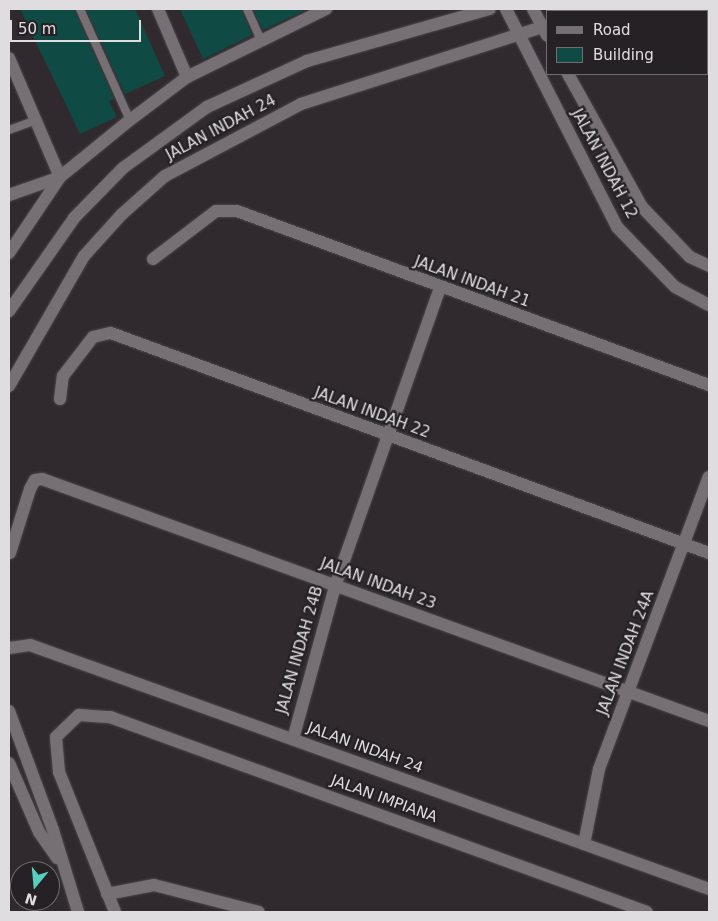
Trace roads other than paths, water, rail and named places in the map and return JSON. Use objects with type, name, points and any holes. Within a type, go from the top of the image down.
[{"type":"street","points":[[158,9],[187,77]]},
{"type":"street","points":[[9,253],[60,177],[130,120],[187,77],[260,38],[326,9]]},
{"type":"street","name":"JALAN INDAH 24","points":[[9,311],[74,218],[123,168],[207,107],[307,61],[490,9]]},
{"type":"street","name":"JALAN INDAH 12","points":[[506,9],[617,227],[675,287],[709,305]]},
{"type":"street","points":[[532,9],[545,31]]},
{"type":"street","name":"JALAN INDAH 24","points":[[9,386],[84,256],[121,214],[165,176],[301,104],[519,35],[545,31]]},
{"type":"street","points":[[9,58],[34,121],[60,177]]},
{"type":"street","name":"JALAN INDAH 12","points":[[569,75],[642,207],[690,257],[709,266]]},
{"type":"street","points":[[9,195],[60,177]]},
{"type":"street","name":"JALAN INDAH 21","points":[[153,258],[225,208],[709,385]]},
{"type":"street","name":"JALAN INDAH 24B","points":[[292,739],[335,586],[440,288]]},
{"type":"street","name":"JALAN INDAH 22","points":[[60,399],[63,376],[93,337],[111,333],[388,437],[709,553]]},
{"type":"street","name":"JALAN INDAH 24A","points":[[584,844],[599,769],[709,477]]},
{"type":"street","name":"JALAN INDAH 23","points":[[10,552],[35,480],[709,721]]},
{"type":"street","name":"JALAN INDAH 24","points":[[9,648],[30,645],[709,889]]},
{"type":"street","points":[[9,711],[54,830],[60,861]]},
{"type":"street","name":"JALAN IMPIANA","points":[[107,894],[59,772],[56,737],[79,715],[110,717],[647,912]]},
{"type":"street","points":[[9,763],[39,832],[59,861]]},
{"type":"street","points":[[60,862],[78,912]]},
{"type":"street","points":[[115,912],[107,894],[154,885],[259,912]]},
{"type":"lane","points":[[80,9],[130,120]]},
{"type":"lane","points":[[247,9],[260,38]]},
{"type":"lane","points":[[9,130],[34,121]]}]
